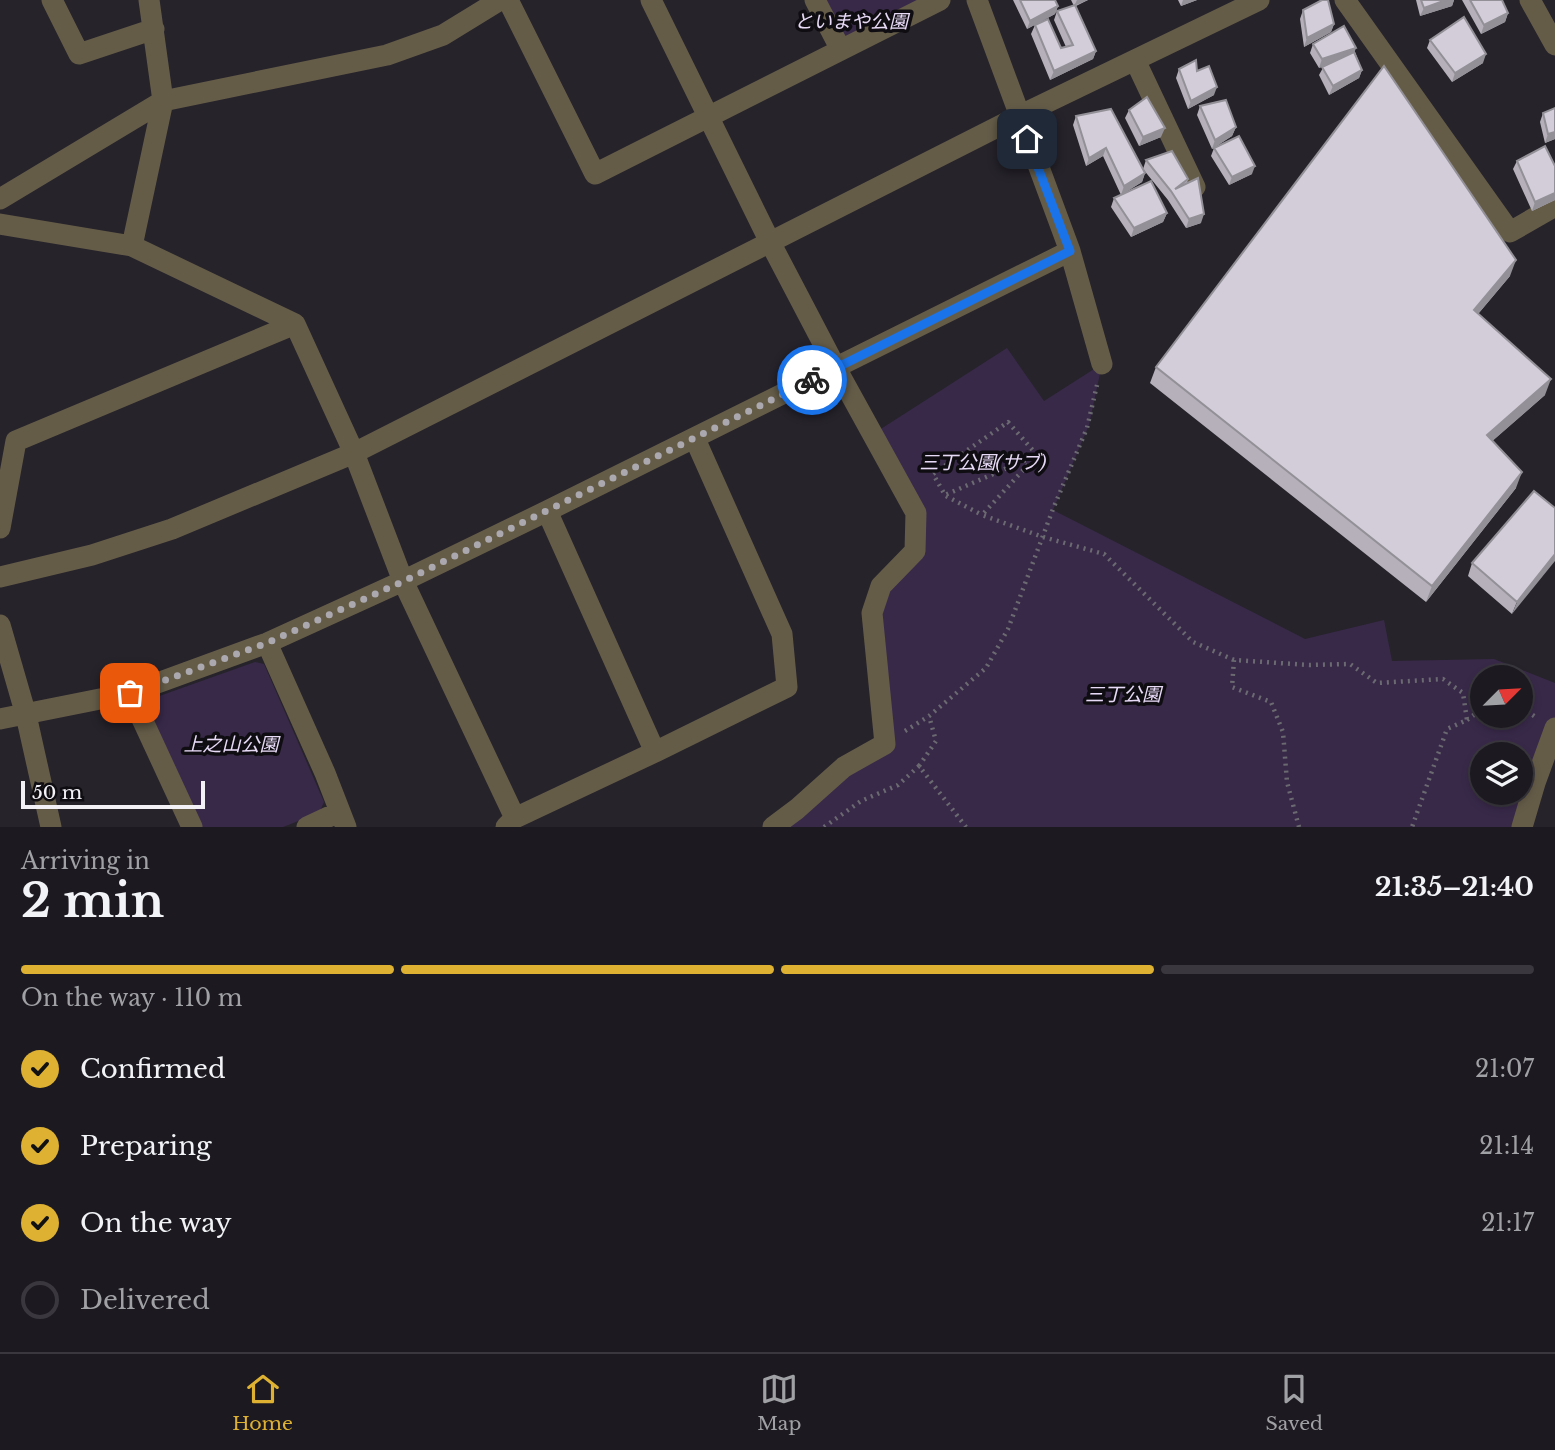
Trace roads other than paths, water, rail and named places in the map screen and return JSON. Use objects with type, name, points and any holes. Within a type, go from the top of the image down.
[{"type":"street","points":[[52,0],[79,54],[154,29]]},
{"type":"street","points":[[132,246],[163,101],[149,0]]},
{"type":"street","points":[[0,199],[163,101],[387,55],[443,36],[500,0]]},
{"type":"street","points":[[508,0],[595,174],[940,0]]},
{"type":"street","points":[[651,0],[770,242],[916,513],[915,551],[881,586],[872,613],[885,744],[844,767],[773,827]]},
{"type":"street","points":[[816,0],[841,50]]},
{"type":"street","points":[[977,0],[1070,251],[1102,364]]},
{"type":"street","points":[[0,577],[92,555],[172,529],[354,453],[1019,116],[1259,0]]},
{"type":"street","points":[[1345,0],[1510,232],[1555,206]]},
{"type":"street","points":[[1530,0],[1555,45]]},
{"type":"street","points":[[1135,60],[1195,187]]},
{"type":"street","points":[[0,224],[132,246],[295,324],[354,453],[404,581],[510,823],[788,687],[782,634],[695,439]]},
{"type":"street","points":[[0,719],[130,693],[267,643],[404,581],[695,439],[1070,251]]},
{"type":"street","points":[[0,528],[16,441],[295,324]]},
{"type":"street","points":[[547,511],[656,752]]},
{"type":"street","points":[[0,625],[26,715],[51,827]]},
{"type":"street","points":[[267,643],[326,773],[343,819],[307,827]]},
{"type":"street","points":[[130,693],[191,827]]},
{"type":"street","points":[[1522,827],[1555,728]]},
{"type":"park label","name":"といまや公園","points":[[851,21]]},
{"type":"park label","name":"三丁公園(サブ)","points":[[983,462]]},
{"type":"park label","name":"三丁公園","points":[[1123,694]]},
{"type":"park label","name":"上之山公園","points":[[231,744]]}]
